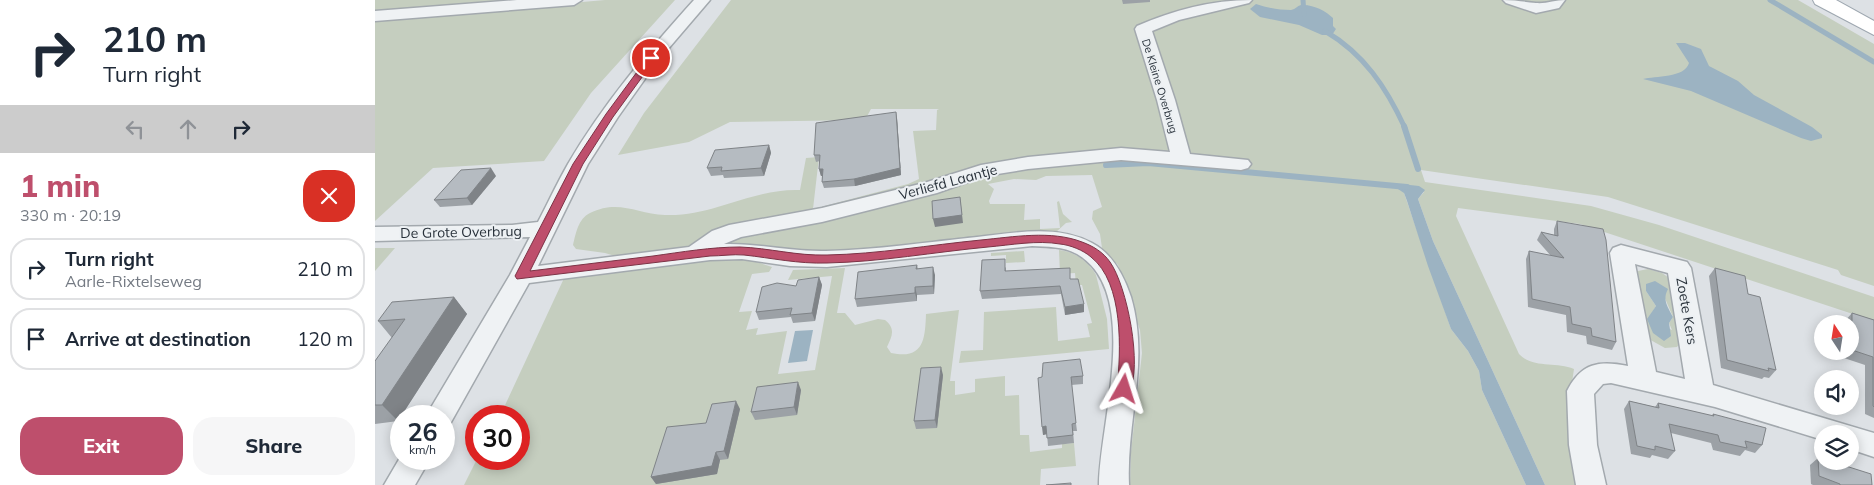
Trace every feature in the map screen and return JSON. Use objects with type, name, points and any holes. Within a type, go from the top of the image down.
[{"type":"main road","points":[[1823,0],[1874,29]]},
{"type":"street","points":[[375,16],[574,0]]},
{"type":"street","points":[[446,405],[521,276],[578,164],[609,116],[651,58],[702,0]]},
{"type":"street","name":"De Kleine Overbrug","points":[[1181,158],[1166,100],[1143,29],[1155,22],[1174,16],[1244,0]]},
{"type":"street","points":[[1511,0],[1527,7],[1546,8],[1554,5],[1557,0]]},
{"type":"street","name":"Verliefd Laantje","points":[[694,255],[720,236],[737,230],[822,215],[930,188],[981,170],[1028,163],[1121,154],[1241,164]]},
{"type":"street","name":"De Grote Overbrug","points":[[375,234],[512,232],[547,228]]},
{"type":"street","points":[[521,276],[742,251],[790,258],[827,259],[1037,239],[1059,240],[1086,248],[1100,258],[1113,280],[1120,298],[1126,336],[1127,358],[1113,454],[1114,485]]},
{"type":"street","name":"Zoete Kers","points":[[1644,380],[1621,253],[1679,268],[1701,393]]},
{"type":"street","points":[[1591,485],[1583,445],[1580,391],[1596,374],[1611,373],[1701,393],[1814,426]]},
{"type":"street","points":[[1859,440],[1874,445]]},
{"type":"street","points":[[399,485],[408,470]]},
{"type":"green space","points":[[375,0],[538,0],[375,14]]},
{"type":"green space","points":[[605,0],[675,0],[591,93],[544,161],[433,168],[375,221],[375,20]]},
{"type":"green space","points":[[731,0],[1798,0],[1874,44],[1874,286],[1841,275],[1838,270],[1608,197],[1421,170],[1425,182],[1591,206],[1659,225],[1874,297],[1874,321],[1580,224],[1458,208],[1456,216],[1519,354],[1531,362],[1560,365],[1574,369],[1571,389],[1581,485],[1545,485],[1433,241],[1418,199],[1424,192],[1404,193],[1451,329],[1468,351],[1479,371],[1482,390],[1526,485],[1130,485],[1131,452],[1142,353],[1140,330],[1118,265],[1102,248],[1100,234],[1092,219],[1093,211],[1102,207],[1092,175],[1046,176],[1036,180],[1014,179],[988,184],[994,189],[989,201],[990,204],[1025,204],[1024,220],[1040,219],[1040,229],[1060,228],[1057,202],[1059,201],[1063,214],[1072,222],[1066,223],[1055,233],[966,238],[837,251],[792,251],[772,246],[717,244],[615,256],[576,249],[573,245],[578,227],[586,216],[600,209],[619,207],[655,214],[683,214],[700,212],[766,193],[800,190],[806,158],[819,157],[813,209],[908,184],[919,179],[913,131],[936,130],[937,110],[939,109],[871,109],[865,120],[730,122],[689,142],[618,155],[644,113]]},
{"type":"green space","points":[[375,248],[395,248],[375,271]]},
{"type":"green space","points":[[1059,250],[1070,252],[1081,258],[1096,275],[1107,319],[1109,349],[959,363],[961,351],[983,350],[984,312],[1056,307],[1058,341],[1090,337],[1087,324],[1092,323],[1082,285],[1076,285],[1075,273],[1060,274]]},
{"type":"green space","points":[[1024,251],[1025,262],[1006,263],[1006,255],[991,256],[991,253]]},
{"type":"green space","points":[[719,257],[754,261],[772,267],[769,272],[752,274],[739,312],[752,311],[746,330],[758,328],[756,335],[787,331],[778,374],[815,370],[832,276],[788,280],[793,270],[845,268],[837,313],[845,313],[855,325],[878,319],[885,320],[892,330],[887,347],[891,353],[910,353],[921,346],[925,332],[926,314],[959,310],[950,381],[955,381],[955,395],[975,392],[975,379],[1005,376],[1005,396],[1019,395],[1020,435],[1029,435],[1030,452],[1062,448],[1062,444],[1074,443],[1076,466],[1041,469],[1040,485],[464,485],[472,470],[530,470],[530,405],[505,405],[566,274]]},
{"type":"green space","points":[[1648,269],[1662,273],[1672,280],[1680,343],[1677,347],[1665,348],[1647,338],[1636,276],[1638,271]],"holes":[[[1646,291],[1664,296],[1673,317],[1669,323],[1672,330],[1648,319],[1656,306]]]},
{"type":"water","points":[[1256,4],[1287,10],[1293,10],[1301,5],[1315,7],[1333,18],[1333,26],[1336,29],[1332,35],[1322,35],[1299,25],[1260,17],[1250,9]]},
{"type":"water","points":[[1676,43],[1685,43],[1701,49],[1709,66],[1738,81],[1754,95],[1812,127],[1822,135],[1822,138],[1811,141],[1801,138],[1691,91],[1643,79],[1676,74],[1686,68],[1689,63]]},
{"type":"water","points":[[1401,184],[1419,186],[1425,190],[1418,199],[1433,241],[1545,485],[1526,485],[1482,390],[1479,371],[1468,351],[1451,329],[1404,193],[1398,189]]},
{"type":"water","points":[[1655,281],[1668,289],[1666,300],[1673,317],[1669,323],[1671,336],[1664,341],[1653,333],[1647,319],[1656,306],[1646,291],[1646,284]]},
{"type":"water","points":[[813,330],[807,361],[788,363],[795,331]]},
{"type":"building","points":[[896,112],[900,168],[854,179],[822,182],[823,169],[819,169],[820,155],[814,155],[816,123]]},
{"type":"building","points":[[769,145],[761,168],[721,171],[722,167],[707,168],[715,150]]},
{"type":"building","points":[[491,168],[467,198],[434,200],[461,170]]},
{"type":"building","points":[[960,197],[962,215],[933,219],[932,201]]},
{"type":"building","points":[[1557,221],[1603,229],[1606,240],[1616,342],[1592,336],[1591,328],[1572,324],[1570,307],[1532,299],[1529,251],[1564,258],[1541,232],[1558,236]]},
{"type":"building","points":[[1005,259],[1005,271],[1070,268],[1070,279],[1078,279],[1084,304],[1065,307],[1060,286],[980,291],[982,260]]},
{"type":"building","points":[[917,265],[916,269],[933,267],[933,286],[915,287],[915,293],[855,299],[858,272]]},
{"type":"building","points":[[1715,268],[1745,276],[1748,294],[1760,297],[1776,370],[1768,368],[1769,371],[1727,360]]},
{"type":"building","points":[[819,277],[812,313],[790,315],[792,308],[756,312],[762,287],[777,283],[796,286],[798,280]]},
{"type":"building","points":[[454,297],[382,405],[375,405],[375,361],[405,319],[378,321],[392,302]]},
{"type":"building","points":[[1859,315],[1874,320],[1874,407],[1873,406],[1873,357],[1859,352]]},
{"type":"building","points":[[1080,359],[1083,376],[1071,377],[1076,423],[1072,424],[1073,435],[1047,438],[1046,426],[1042,427],[1038,378],[1042,377],[1043,363]]},
{"type":"building","points":[[941,367],[935,420],[914,421],[921,368]]},
{"type":"building","points":[[798,382],[794,407],[751,412],[757,387]]},
{"type":"building","points":[[736,401],[724,451],[716,452],[712,466],[651,477],[667,427],[706,423],[712,404]]},
{"type":"building","points":[[1629,401],[1659,408],[1658,403],[1714,416],[1713,414],[1766,428],[1762,445],[1745,441],[1747,448],[1720,442],[1718,435],[1669,424],[1675,451],[1655,446],[1655,450],[1637,446]]},
{"type":"building","points":[[1819,470],[1858,470],[1871,474],[1872,485],[1840,485],[1819,476]]},
{"type":"building","points":[[1071,483],[1071,485],[1046,485]]},
{"type":"waterway","points":[[1303,0],[1304,14]]},
{"type":"waterway","points":[[1770,0],[1874,62]]},
{"type":"waterway","points":[[1325,31],[1351,50],[1373,73],[1382,85],[1404,126]]},
{"type":"waterway","points":[[1404,126],[1418,169]]},
{"type":"waterway","points":[[1106,165],[1148,163],[1407,187]]},
{"type":"route","points":[[651,58],[609,116],[578,164],[521,276],[710,252],[742,251],[790,258],[827,259],[1016,240],[1059,240],[1086,248],[1094,253],[1105,264],[1117,288],[1126,336],[1127,358],[1124,389]]}]
